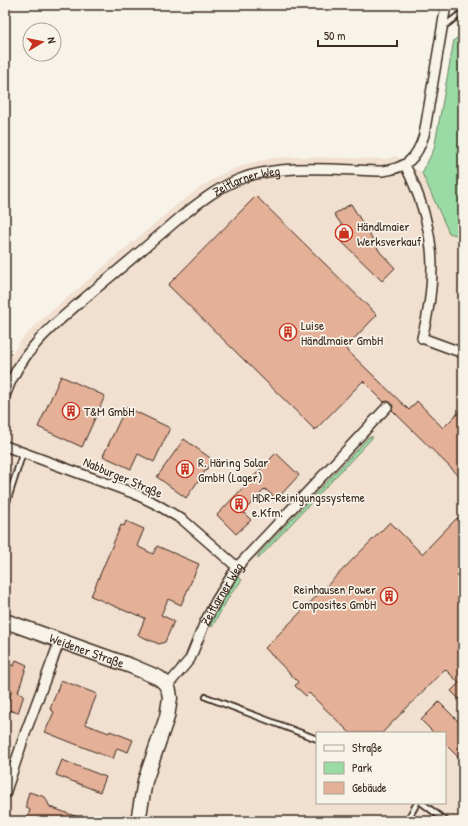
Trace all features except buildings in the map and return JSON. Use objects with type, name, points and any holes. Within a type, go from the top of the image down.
[{"type":"main road","name":"Weidener Straße","points":[[5,621],[132,666],[159,678],[166,686]]},
{"type":"main road","points":[[138,821],[145,781],[167,717],[170,698],[169,690],[166,686]]},
{"type":"street","points":[[446,5],[422,143],[414,156],[405,165],[424,208],[431,244],[433,265],[432,294],[422,338],[463,353]]},
{"type":"street","name":"Zeitlarner Weg","points":[[5,396],[14,373],[26,355],[46,332],[183,215],[203,199],[222,188],[240,179],[273,171],[305,169],[383,171],[394,170],[405,165]]},
{"type":"street","name":"Zeitlarner Weg","points":[[166,686],[190,659],[216,600],[237,567],[387,407]]},
{"type":"street","name":"Nabburger Straße","points":[[5,446],[133,493],[156,504],[183,520],[237,567]]},
{"type":"street","points":[[5,794],[26,731],[60,640]]},
{"type":"lane","points":[[442,28],[463,12]]},
{"type":"lane","points":[[5,508],[23,452]]},
{"type":"lane","points":[[206,697],[316,739]]},
{"type":"lane","points":[[406,821],[416,804]]},
{"type":"lane","points":[[423,804],[446,821]]},
{"type":"shaded area","points":[[396,156],[422,173],[449,233],[463,237],[463,821],[5,821],[6,362],[22,339],[42,319],[178,204],[201,187],[224,173],[247,164],[272,158],[299,157],[386,159]]},
{"type":"green space","points":[[463,34],[463,237],[449,233],[422,173],[434,149],[454,40]]},
{"type":"green space","points":[[369,437],[373,437],[258,559],[258,555]]},
{"type":"green space","points":[[239,577],[242,580],[230,595],[212,627],[209,625]]},
{"type":"place","name":"Händlmaier Werksverkauf","points":[[344,233]]},
{"type":"place","name":"Luise Händlmaier GmbH","points":[[288,332]]},
{"type":"place","name":"T&M GmbH","points":[[71,411]]},
{"type":"place","name":"R. Häring Solar GmbH (Lager)","points":[[185,469]]},
{"type":"place","name":"HDR-Reinigungssysteme e.Kfm.","points":[[239,504]]},
{"type":"place","name":"Reinhausen Power Composites GmbH","points":[[389,596]]}]
